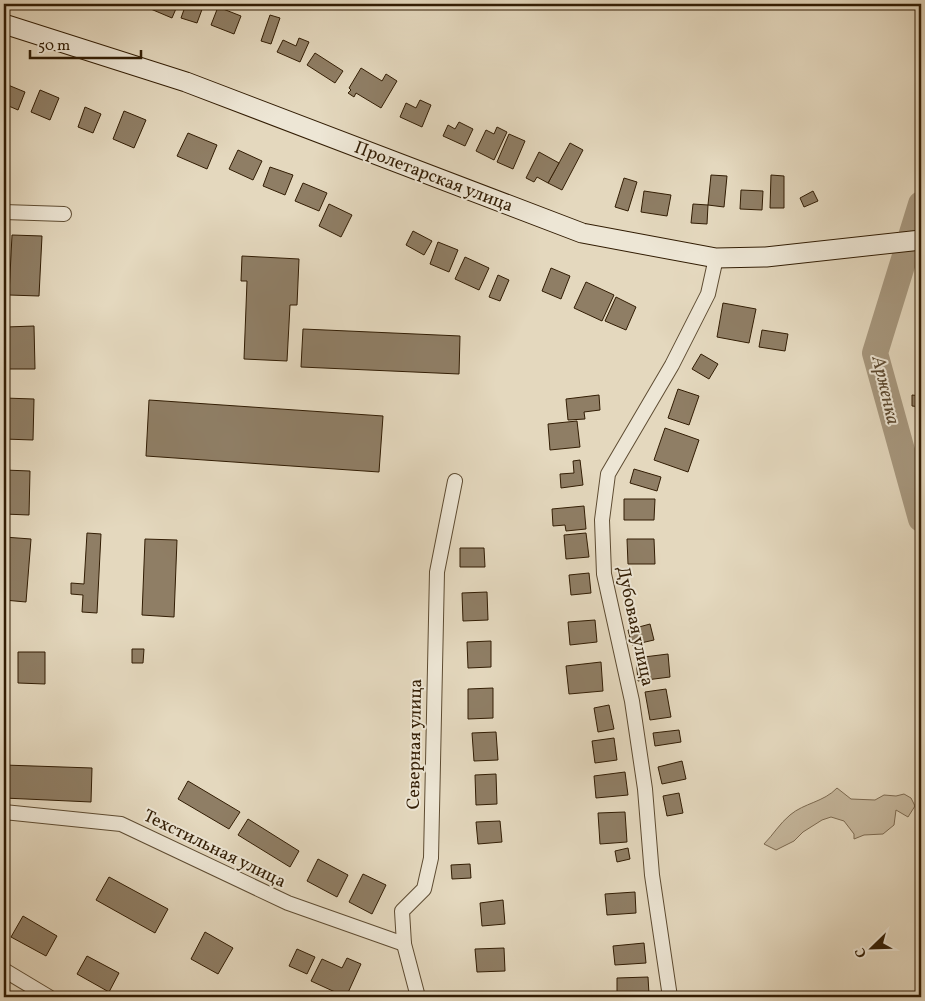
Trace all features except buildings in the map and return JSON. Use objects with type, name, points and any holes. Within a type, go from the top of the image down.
[{"type":"main road","name":"Пролетарская улица","points":[[4,24],[186,82],[582,233],[716,258],[766,257],[921,240]]},
{"type":"street","points":[[4,212],[64,214]]},
{"type":"street","name":"Дубовая улица","points":[[670,997],[652,875],[646,789],[632,702],[604,574],[602,520],[608,474],[672,365],[708,294],[716,258]]},
{"type":"street","name":"Северная улица","points":[[418,997],[404,944],[402,911],[424,889],[431,858],[437,572],[455,482]]},
{"type":"street","name":"Техстильная улица","points":[[4,812],[121,824],[288,903],[404,944]]},
{"type":"street","points":[[4,970],[49,997]]},
{"type":"shaded area","points":[[837,788],[851,799],[875,800],[884,795],[896,796],[904,794],[911,798],[915,806],[908,817],[896,810],[894,825],[883,834],[864,835],[854,839],[854,834],[844,821],[831,817],[822,820],[803,832],[794,841],[776,850],[764,844],[790,815],[832,793]]},
{"type":"waterway","name":"Арженка","points":[[921,204],[875,353],[921,519]]}]
